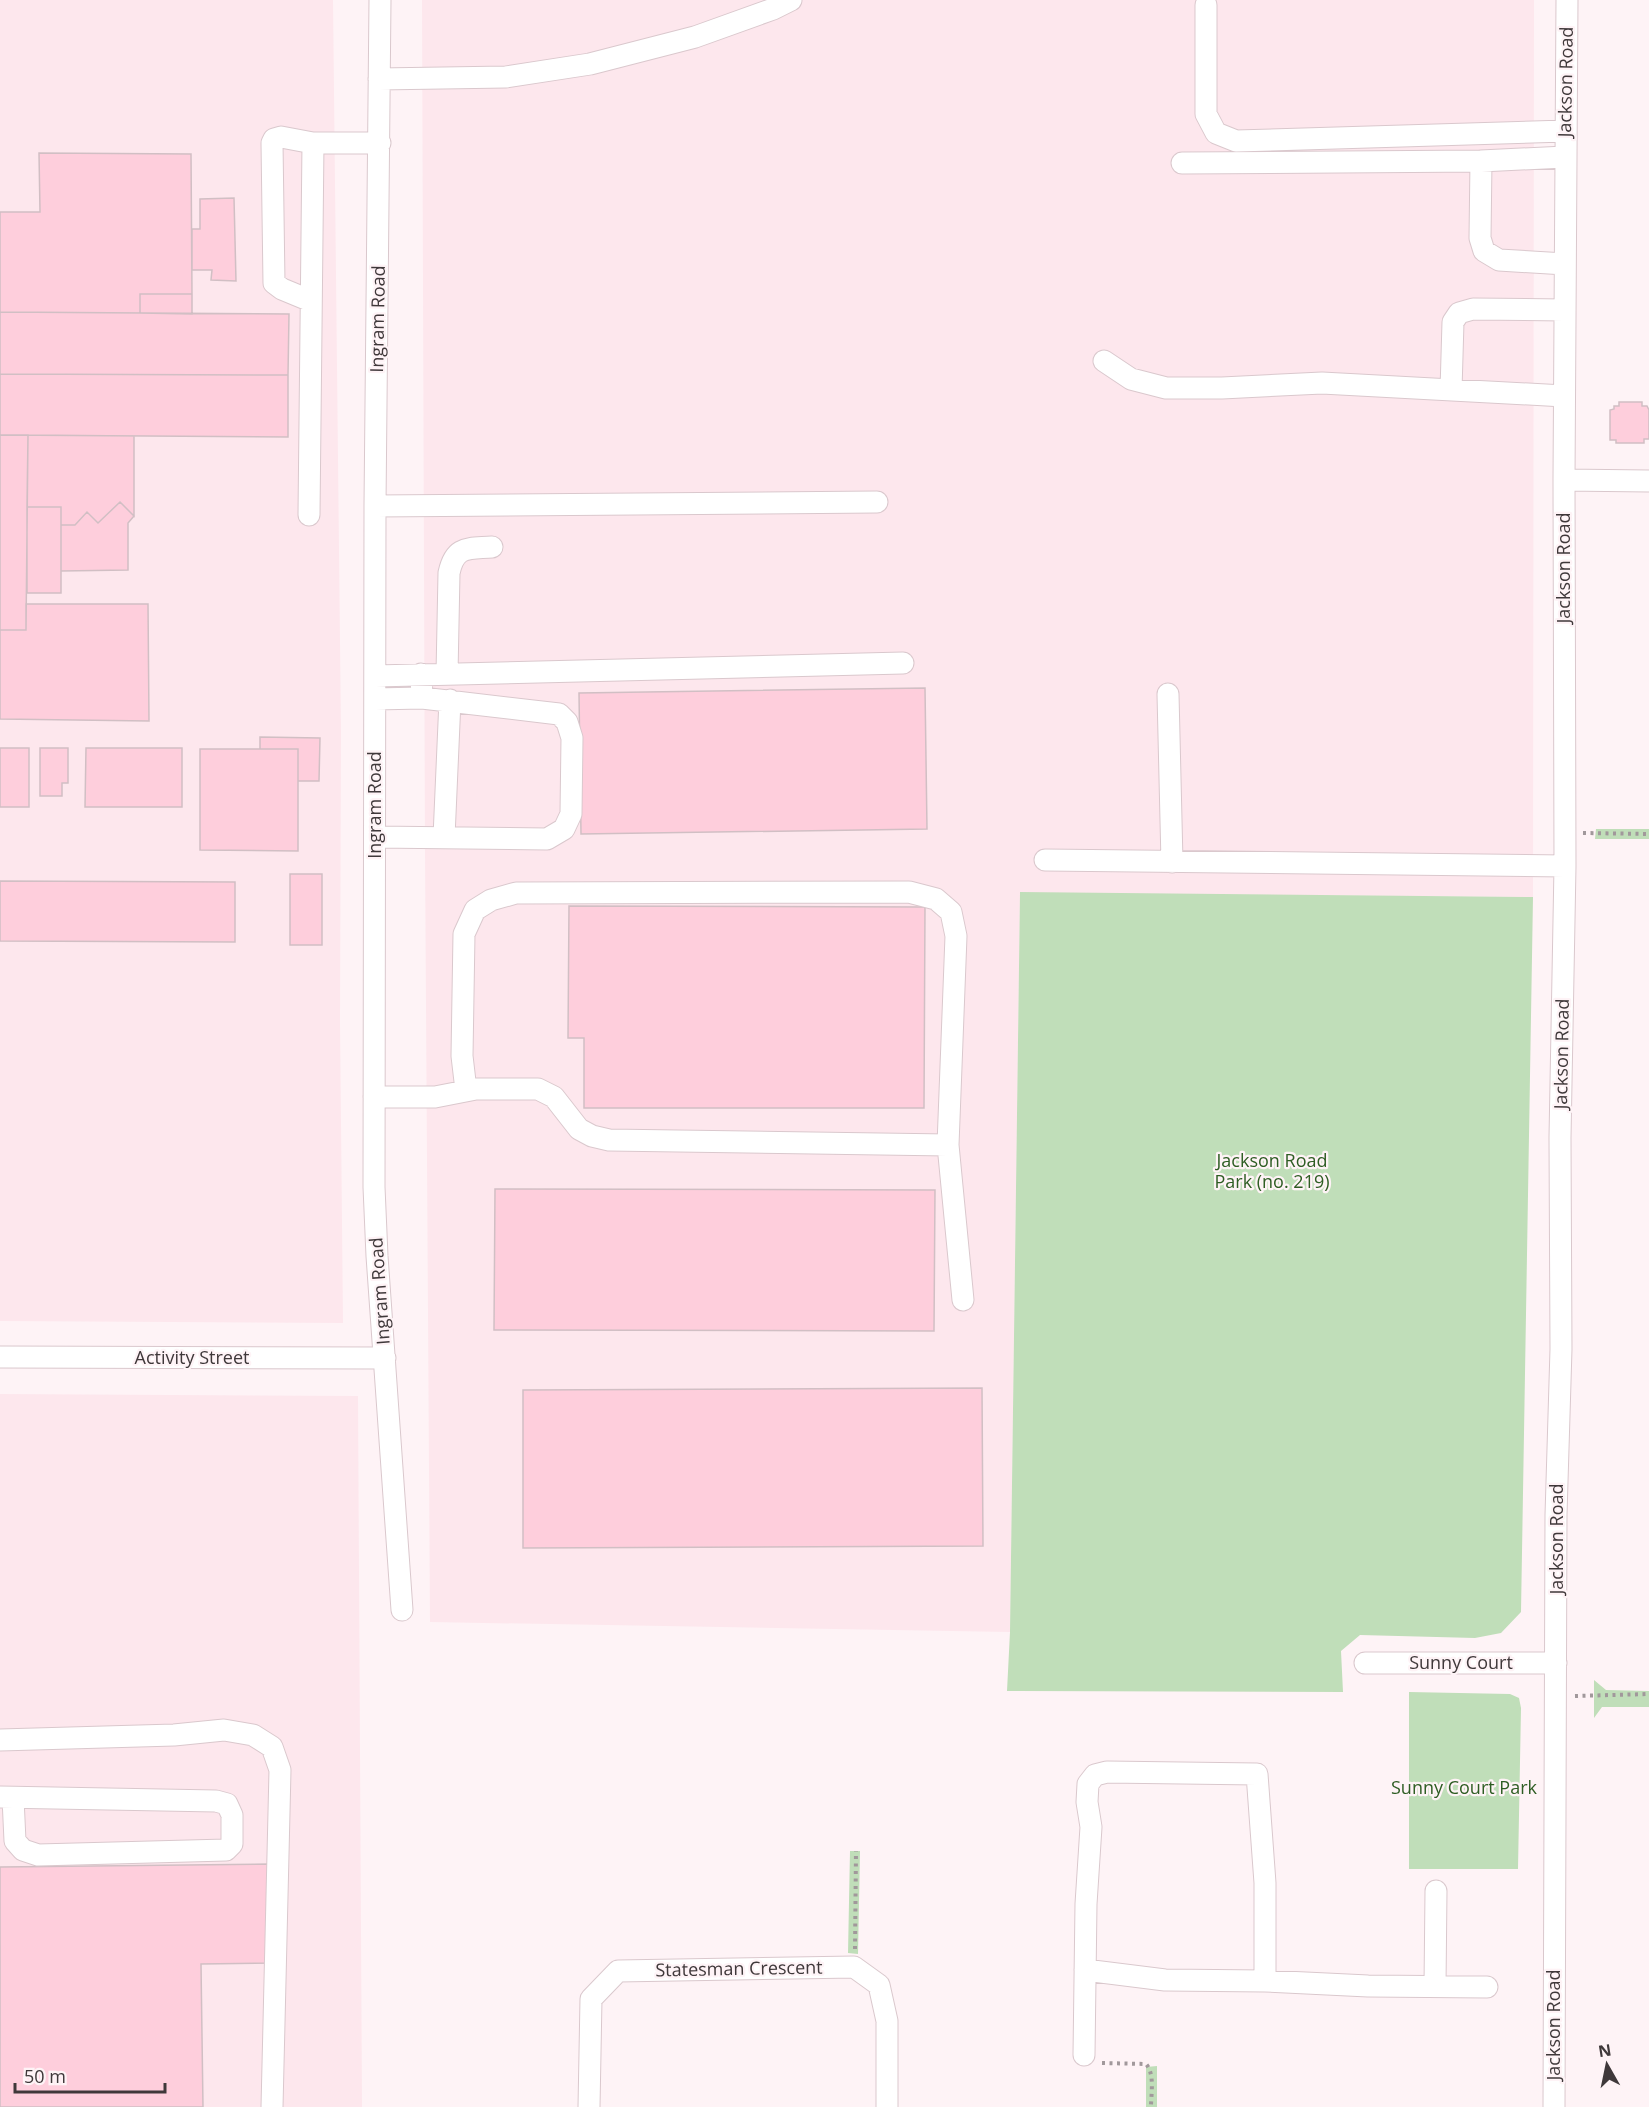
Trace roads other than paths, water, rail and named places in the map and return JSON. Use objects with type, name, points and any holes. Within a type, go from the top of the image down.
[{"type":"street","name":"Ingram Road","points":[[380,0],[375,506],[374,1198],[402,1610]]},
{"type":"street","points":[[379,79],[506,77],[590,64],[695,37],[773,9],[791,0]]},
{"type":"street","name":"Jackson Road","points":[[1554,2107],[1556,1515],[1561,1349],[1560,1138],[1565,866],[1563,480],[1567,0]]},
{"type":"street","points":[[1206,5],[1206,114],[1216,133],[1236,141],[1566,131]]},
{"type":"street","points":[[311,301],[282,290],[274,283],[272,143],[274,139],[281,137],[313,143],[380,143]]},
{"type":"street","points":[[309,515],[313,143]]},
{"type":"street","points":[[1182,164],[1566,158]]},
{"type":"street","points":[[1481,161],[1480,238],[1484,251],[1499,260],[1565,264]]},
{"type":"street","points":[[1451,390],[1453,322],[1459,313],[1473,309],[1564,310]]},
{"type":"street","points":[[1104,361],[1131,379],[1166,388],[1322,383],[1564,396]]},
{"type":"street","points":[[1563,480],[1649,481]]},
{"type":"street","points":[[375,506],[877,502]]},
{"type":"street","points":[[447,674],[451,562],[457,552],[465,549],[492,547]]},
{"type":"street","points":[[375,676],[903,663]]},
{"type":"street","points":[[421,674],[422,698]]},
{"type":"street","points":[[1168,694],[1172,862]]},
{"type":"street","points":[[375,699],[450,700],[559,714],[567,722],[572,738],[571,814],[564,829],[547,839],[375,837]]},
{"type":"street","points":[[444,837],[450,700]]},
{"type":"street","points":[[1046,860],[1565,866]]},
{"type":"street","points":[[466,1090],[462,1056],[464,934],[475,910],[490,900],[516,893],[909,892],[936,899],[951,912],[956,936],[948,1145],[963,1300]]},
{"type":"street","points":[[374,1097],[435,1097],[466,1090],[538,1089],[554,1097],[579,1129],[592,1136],[609,1140],[948,1145]]},
{"type":"street","name":"Activity Street","points":[[0,1357],[384,1358]]},
{"type":"street","name":"Sunny Court","points":[[1365,1663],[1556,1663]]},
{"type":"street","points":[[0,1740],[174,1735],[224,1730],[253,1735],[272,1747],[280,1770],[272,2107]]},
{"type":"street","points":[[1084,2055],[1086,1904],[1091,1827],[1087,1802],[1088,1784],[1095,1775],[1107,1772],[1257,1774],[1265,1883],[1265,1981]]},
{"type":"street","points":[[7,1797],[216,1801],[227,1804],[232,1815],[232,1844],[226,1850],[38,1855],[23,1850],[15,1841],[7,1797]]},
{"type":"street","points":[[1436,1891],[1436,1986]]},
{"type":"street","name":"Statesman Crescent","points":[[589,2107],[591,1999],[618,1971],[855,1967],[879,1985],[887,2021],[887,2107]]},
{"type":"street","points":[[1085,1970],[1165,1980],[1487,1987]]},
{"type":"park label","name":"Jackson Road Park (no. 219)","points":[[1272,1171]]},
{"type":"park label","name":"Sunny Court Park","points":[[1464,1788]]}]
